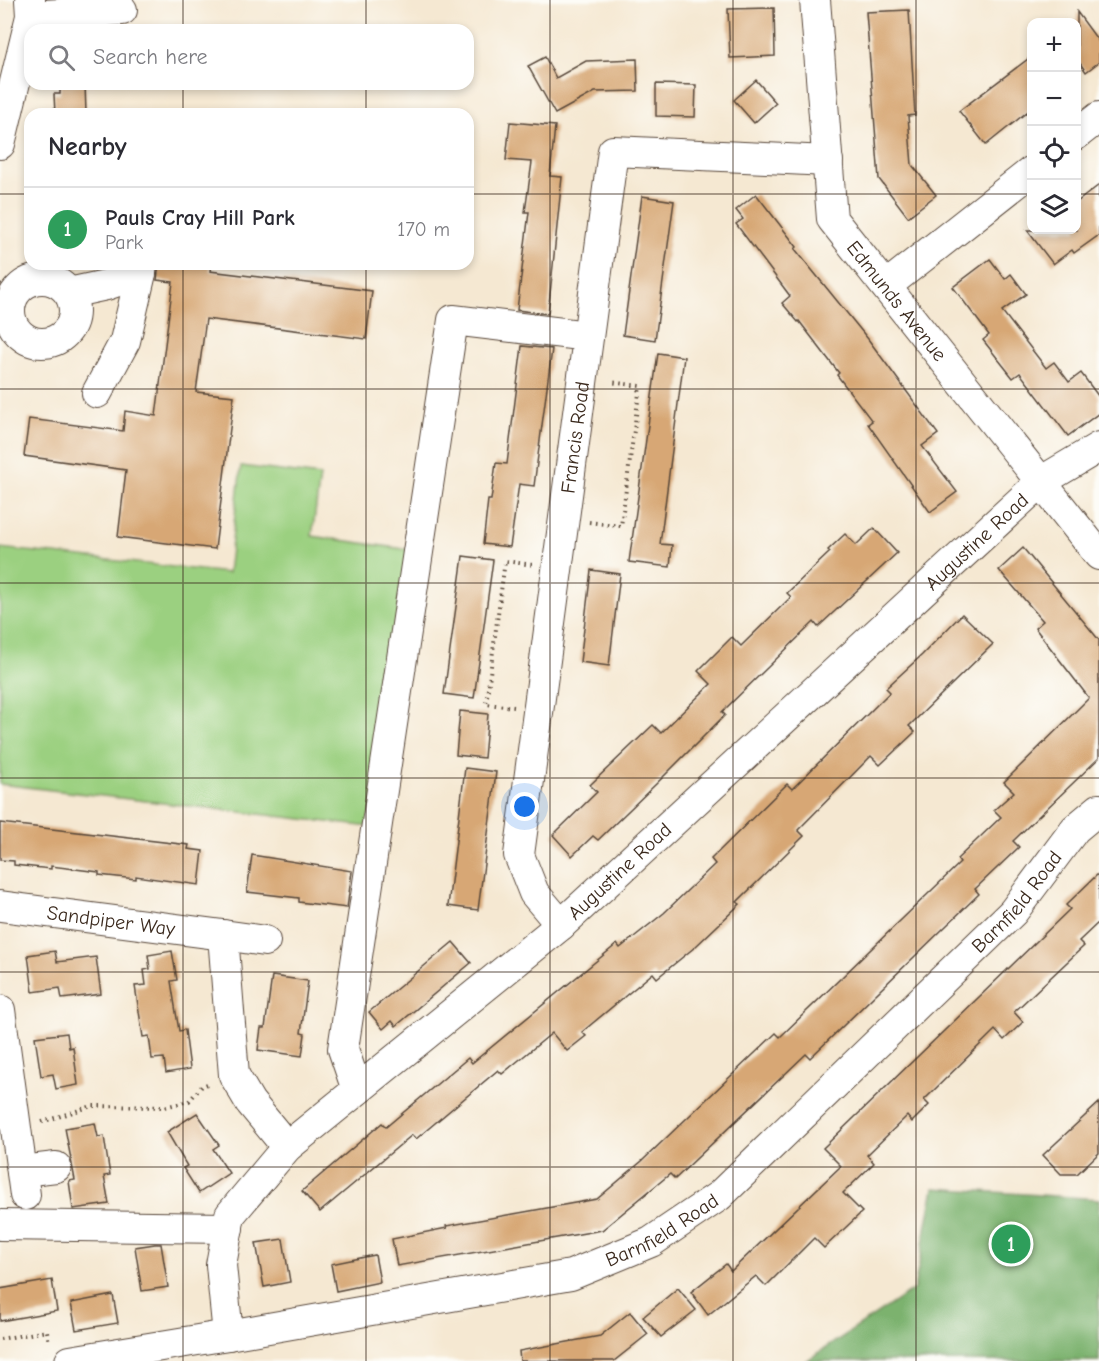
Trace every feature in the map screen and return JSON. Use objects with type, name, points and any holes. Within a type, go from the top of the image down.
[{"type":"street","name":"Edmunds Avenue","points":[[815,0],[832,219],[1099,555]]},
{"type":"street","points":[[26,24],[30,8],[122,10]]},
{"type":"street","points":[[0,139],[24,34]]},
{"type":"street","points":[[1081,132],[1099,117]]},
{"type":"street","name":"Francis Road","points":[[561,925],[534,893],[519,855],[613,151],[828,161]]},
{"type":"street","points":[[886,286],[1027,175]]},
{"type":"street","points":[[69,293],[106,285],[137,270]]},
{"type":"street","points":[[97,393],[125,341],[141,270]]},
{"type":"street","points":[[32,280],[52,280],[69,293],[75,313],[67,332],[50,344],[29,342],[14,329],[6,298],[32,280]]},
{"type":"street","points":[[357,1090],[343,1049],[453,320],[588,336]]},
{"type":"street","name":"Augustine Road","points":[[228,1335],[221,1265],[230,1215],[287,1147],[561,925],[1042,481],[1099,447]]},
{"type":"street","name":"Barnfield Road","points":[[70,1361],[571,1275],[651,1242],[719,1196],[1014,912],[1075,829],[1099,809]]},
{"type":"street","name":"Sandpiper Way","points":[[0,906],[265,941]]},
{"type":"street","points":[[223,935],[234,1075],[250,1102],[287,1147]]},
{"type":"street","points":[[0,1010],[24,1183],[56,1167]]},
{"type":"street","points":[[0,1225],[228,1228]]},
{"type":"path","points":[[564,518],[621,526],[640,386],[582,378]]},
{"type":"path","points":[[486,704],[505,561]]},
{"type":"path","points":[[16,1122],[29,1125],[53,1120],[92,1106],[165,1107],[189,1101],[202,1086],[234,1075]]},
{"type":"path","points":[[0,1339],[47,1331]]},
{"type":"green space","points":[[241,466],[320,476],[312,536],[411,550],[370,827],[0,784],[0,548],[228,573]]},
{"type":"green space","points":[[934,1188],[1099,1199],[1099,1361],[806,1361],[914,1289]]},
{"type":"building","points":[[774,8],[775,56],[730,58],[728,9]]},
{"type":"building","points":[[909,10],[915,115],[908,116],[912,165],[936,195],[908,217],[879,179],[866,12]]},
{"type":"building","points":[[1077,12],[1099,42],[1099,62],[1086,72],[1081,65],[1081,18],[1077,18]]},
{"type":"building","points":[[545,57],[556,78],[586,61],[637,59],[638,91],[595,92],[555,114],[528,66]]},
{"type":"building","points":[[1027,60],[1027,112],[986,145],[959,111]]},
{"type":"building","points":[[756,80],[776,103],[754,123],[734,100]]},
{"type":"building","points":[[656,84],[696,85],[695,117],[656,116]]},
{"type":"building","points":[[60,90],[85,90],[86,108],[55,108],[54,94],[60,94]]},
{"type":"building","points":[[510,122],[555,126],[550,176],[562,177],[548,314],[517,310],[529,212],[525,212],[532,162],[506,160]]},
{"type":"building","points":[[1099,185],[1099,235],[1074,253],[1072,250],[1053,264],[1030,234],[1081,234],[1081,199]]},
{"type":"building","points":[[756,194],[797,247],[795,249],[868,339],[938,434],[922,446],[957,492],[930,512],[868,424],[872,421],[837,375],[839,373],[799,321],[782,303],[790,296],[736,224],[743,219],[736,210]]},
{"type":"building","points":[[642,196],[674,201],[655,340],[623,335]]},
{"type":"building","points":[[990,259],[1005,279],[1011,274],[1026,294],[1002,311],[1046,368],[1054,362],[1069,382],[1081,373],[1099,397],[1099,413],[1068,436],[1020,373],[1013,378],[983,340],[989,335],[953,287]]},
{"type":"building","points":[[158,270],[210,270],[372,291],[366,339],[206,319],[196,392],[234,396],[215,549],[118,537],[126,470],[24,456],[29,419],[123,431],[125,411],[156,416],[173,282],[157,280]]},
{"type":"building","points":[[522,346],[552,349],[534,486],[519,484],[510,547],[483,544],[488,500],[491,500],[496,463],[507,464]]},
{"type":"building","points":[[658,353],[684,357],[660,544],[672,545],[670,567],[629,562]]},
{"type":"building","points":[[874,528],[897,553],[818,627],[814,622],[722,712],[725,715],[656,784],[598,840],[593,836],[572,856],[553,835],[597,792],[590,785],[653,725],[661,733],[711,684],[698,671],[732,637],[741,646],[791,597],[787,593],[830,552],[828,550],[845,534],[856,545]]},
{"type":"building","points":[[1023,548],[1099,640],[1099,758],[1013,841],[1019,847],[975,889],[979,894],[810,1058],[806,1054],[675,1179],[670,1174],[602,1230],[397,1266],[392,1239],[447,1228],[446,1226],[597,1199],[642,1161],[776,1033],[780,1037],[960,863],[957,859],[1001,817],[994,810],[1014,792],[1004,782],[1089,698],[1035,628],[1043,621],[999,570]]},
{"type":"building","points":[[463,556],[493,560],[474,698],[444,694]]},
{"type":"building","points":[[591,570],[620,574],[609,666],[580,662]]},
{"type":"building","points":[[962,614],[993,644],[909,726],[915,732],[880,765],[871,756],[798,830],[804,836],[737,902],[740,904],[695,947],[657,978],[653,973],[582,1032],[586,1036],[567,1051],[552,1033],[502,1074],[498,1070],[416,1139],[412,1135],[320,1212],[302,1191],[382,1123],[386,1127],[468,1058],[472,1063],[617,944],[620,948],[664,913],[715,864],[711,859],[787,784],[792,789],[890,692],[886,688]]},
{"type":"building","points":[[460,711],[488,714],[484,758],[456,755]]},
{"type":"building","points":[[465,768],[496,772],[478,910],[448,906]]},
{"type":"building","points":[[0,823],[189,845],[188,849],[203,851],[199,885],[136,876],[136,879],[99,875],[99,872],[51,866],[51,869],[14,865],[14,861],[0,860]]},
{"type":"building","points":[[252,855],[352,871],[347,908],[299,902],[299,898],[247,892]]},
{"type":"building","points":[[1099,873],[1099,922],[1079,941],[1084,946],[1014,1012],[1023,1022],[1004,1040],[995,1030],[924,1100],[929,1105],[912,1122],[907,1116],[867,1155],[874,1163],[843,1193],[862,1212],[824,1248],[814,1238],[766,1286],[756,1276],[708,1315],[691,1292],[726,1264],[731,1271],[841,1166],[823,1148],[1070,909],[1066,905]]},
{"type":"building","points":[[453,942],[471,963],[396,1026],[392,1021],[383,1029],[369,1012]]},
{"type":"building","points":[[55,951],[57,962],[96,957],[101,994],[62,999],[60,988],[33,992],[28,955]]},
{"type":"building","points":[[172,951],[177,980],[171,981],[179,1031],[185,1030],[190,1069],[166,1073],[164,1058],[152,1059],[149,1036],[143,1037],[135,986],[146,985],[144,970],[150,969],[148,955]]},
{"type":"building","points":[[272,976],[308,981],[301,1033],[305,1034],[302,1056],[258,1050],[261,1028],[265,1028]]},
{"type":"building","points":[[67,1033],[69,1048],[73,1047],[78,1085],[56,1089],[53,1074],[41,1076],[35,1037]]},
{"type":"building","points":[[1099,1103],[1099,1153],[1077,1174],[1061,1174],[1043,1155]]},
{"type":"building","points":[[197,1113],[219,1145],[213,1149],[229,1173],[199,1193],[183,1168],[187,1166],[167,1132]]},
{"type":"building","points":[[95,1123],[98,1137],[104,1136],[110,1175],[104,1176],[109,1204],[73,1209],[69,1181],[75,1180],[65,1128]]},
{"type":"building","points":[[283,1239],[290,1282],[264,1287],[256,1243]]},
{"type":"building","points":[[161,1244],[168,1287],[142,1291],[135,1247]]},
{"type":"building","points":[[375,1255],[380,1282],[336,1291],[331,1264]]},
{"type":"building","points":[[52,1280],[57,1311],[0,1321],[0,1289]]},
{"type":"building","points":[[678,1288],[696,1310],[661,1337],[643,1317]]},
{"type":"building","points":[[113,1295],[118,1323],[76,1330],[71,1303]]},
{"type":"building","points":[[630,1312],[648,1334],[614,1361],[520,1361],[519,1351],[600,1336]]},
{"type":"place","name":"Pauls Cray Hill Park","points":[[1011,1244]]}]
